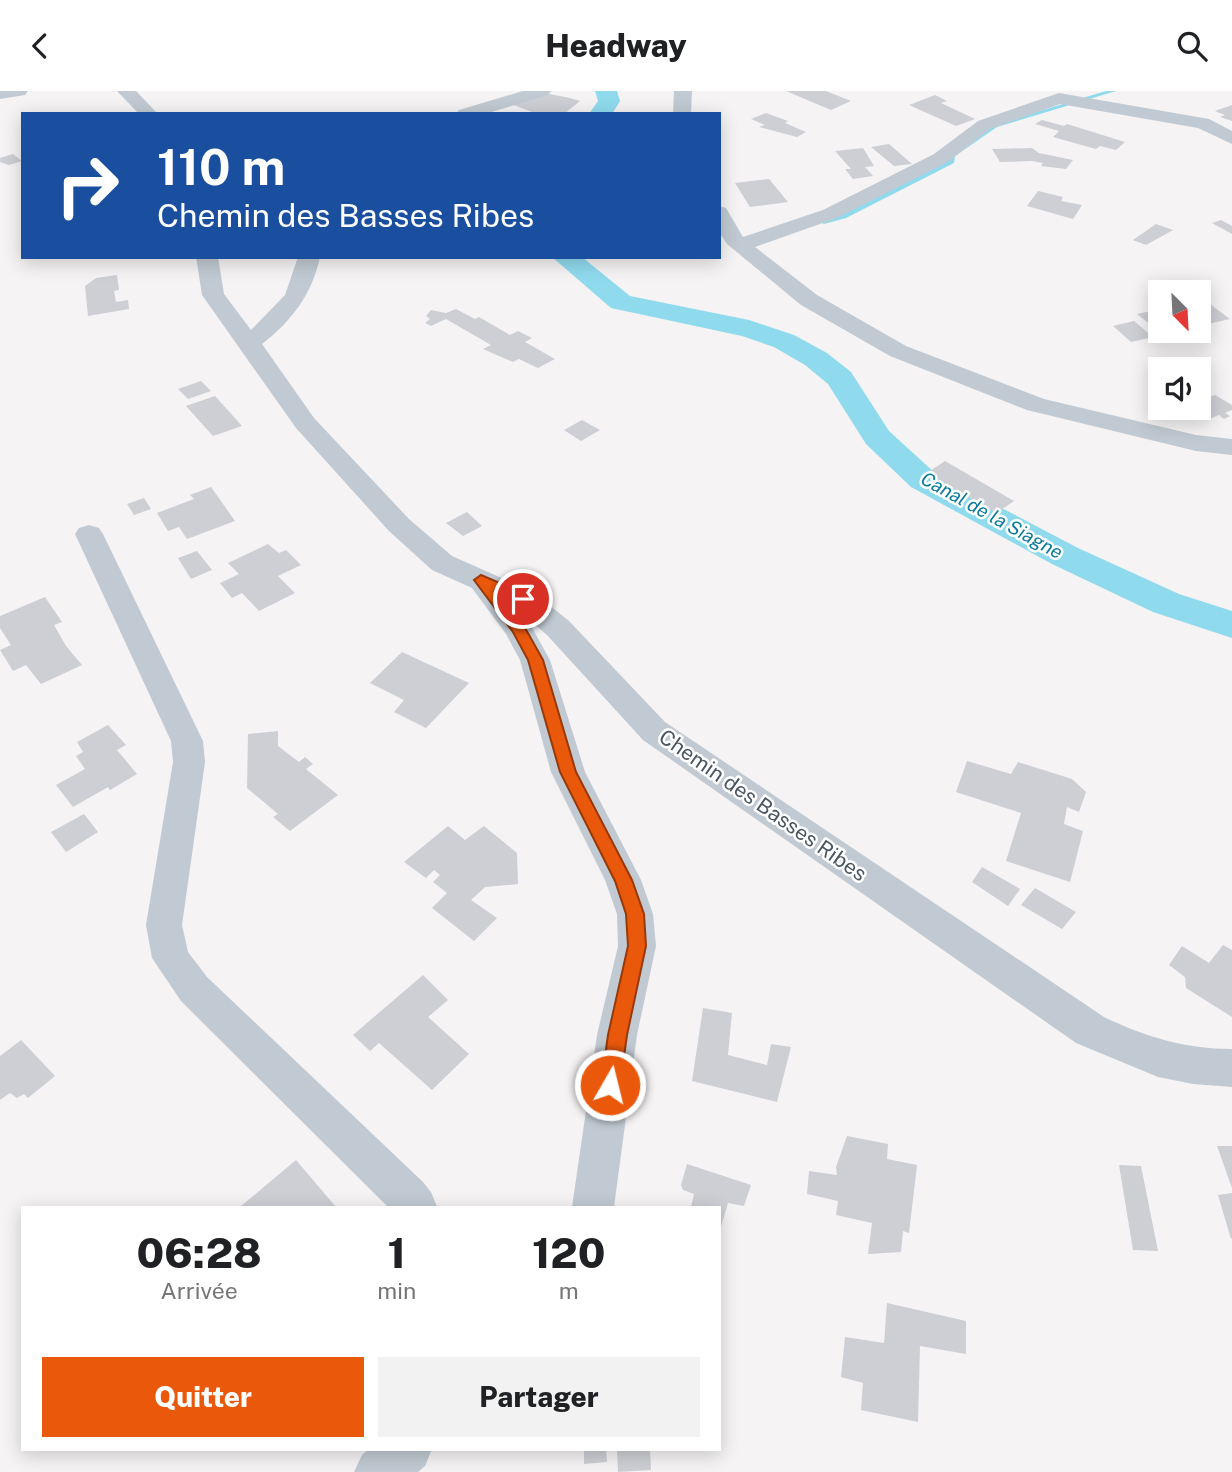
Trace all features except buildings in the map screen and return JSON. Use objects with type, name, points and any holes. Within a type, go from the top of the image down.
[{"type":"street","points":[[0,94],[19,91]]},
{"type":"street","points":[[126,91],[147,112]]},
{"type":"street","points":[[472,112],[542,91]]},
{"type":"street","points":[[682,112],[683,91]]},
{"type":"street","points":[[740,245],[831,214],[941,158],[984,125],[1059,98],[1203,123],[1232,138]]},
{"type":"street","points":[[721,216],[734,240],[809,300],[898,351],[1036,405],[1196,443],[1232,447]]},
{"type":"street","name":"Chemin des Basses Ribes","points":[[207,259],[213,295],[250,342],[305,423],[399,524],[442,563],[523,599],[558,628],[654,731],[1090,1030],[1140,1054],[1202,1069],[1232,1068]]},
{"type":"street","points":[[250,342],[279,320],[306,277],[309,259]]},
{"type":"street","points":[[89,534],[187,741],[189,762],[164,925],[171,958],[194,989],[415,1206]]},
{"type":"street","points":[[481,580],[519,629],[535,660],[568,772],[623,880],[635,914],[637,946],[617,1035],[593,1206]]},
{"type":"street","points":[[379,1472],[405,1451]]},
{"type":"waterway","name":"Canal de la Siagne","points":[[601,112],[609,101],[606,91]]},
{"type":"waterway","points":[[824,222],[843,216],[952,162],[952,155],[995,126],[1113,91]]},
{"type":"waterway","name":"Canal de la Siagne","points":[[567,259],[621,302],[749,329],[784,341],[816,359],[840,378],[877,437],[923,480],[1065,556],[1166,603],[1232,625]]},
{"type":"route","points":[[523,599],[481,580],[519,629],[535,660],[568,772],[623,880],[635,914],[637,946],[617,1035],[610,1085]]}]
